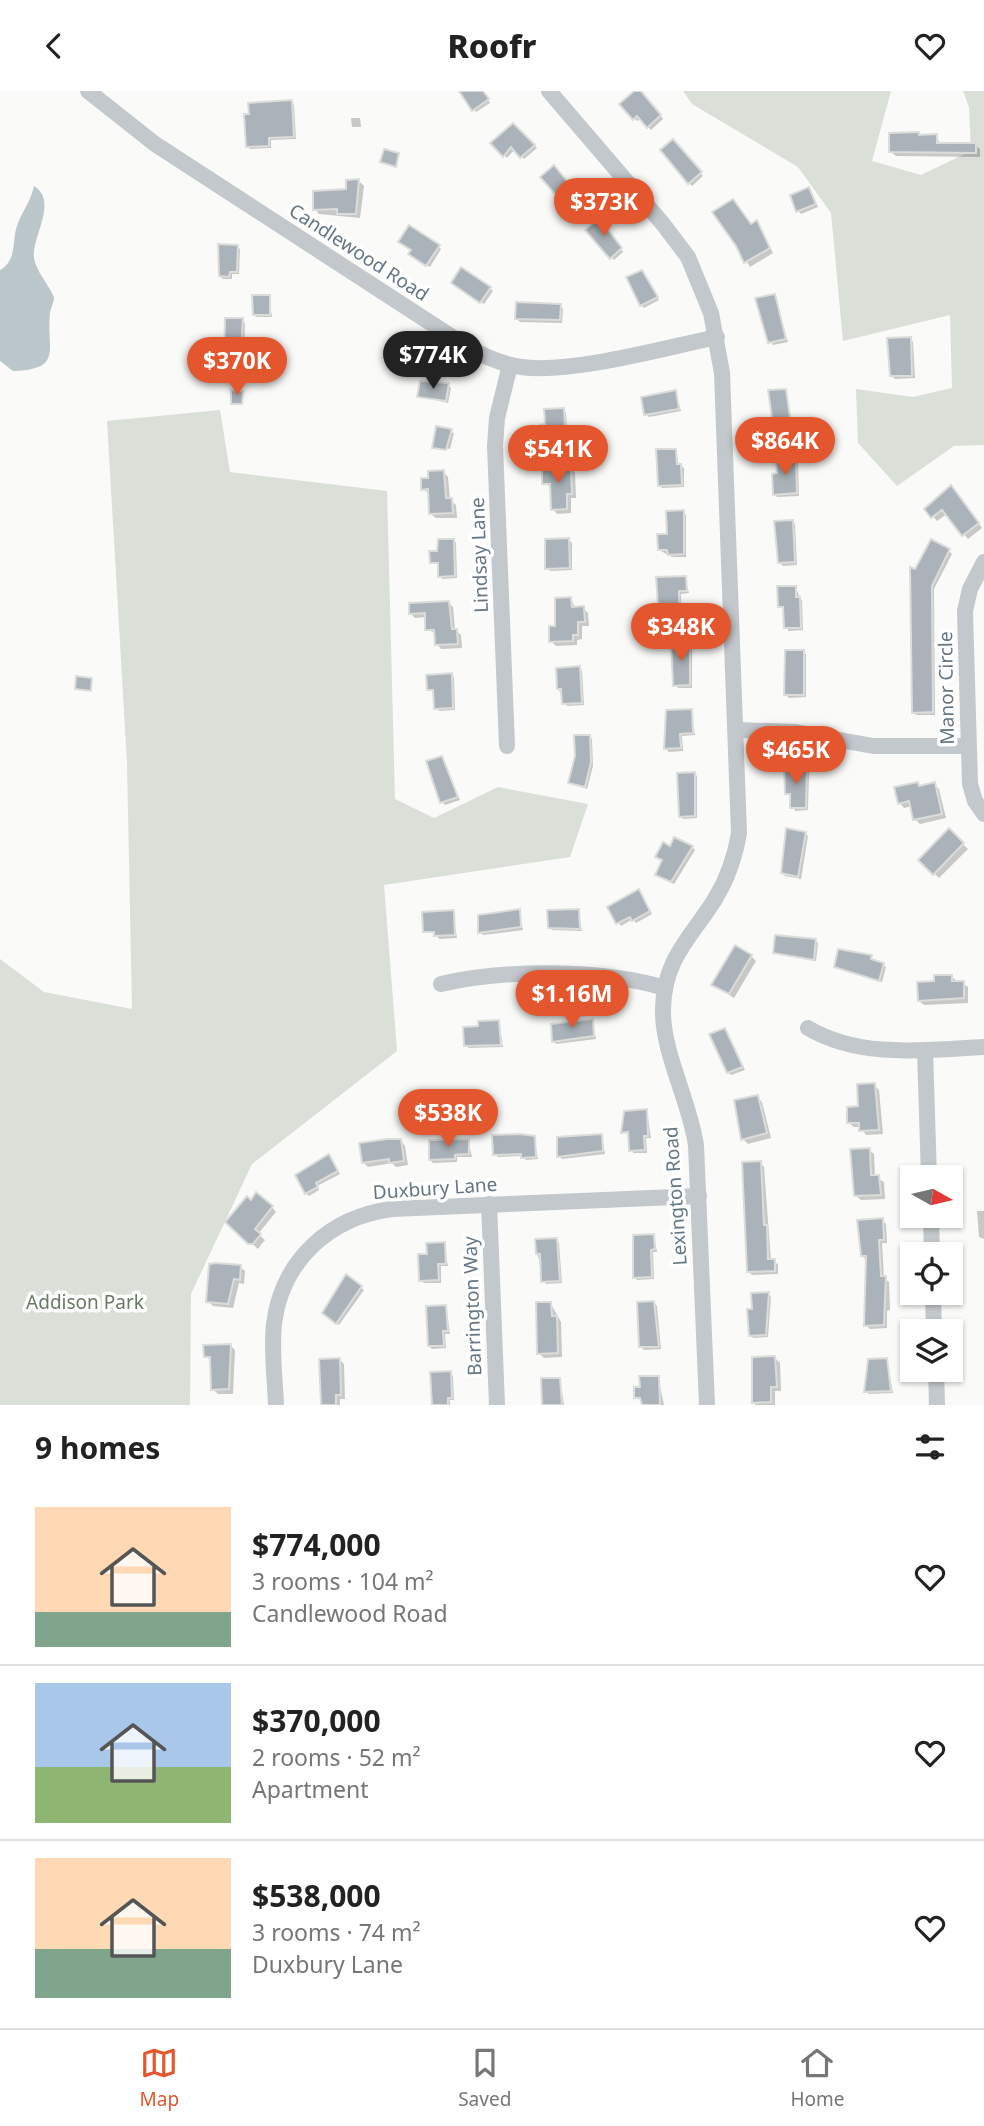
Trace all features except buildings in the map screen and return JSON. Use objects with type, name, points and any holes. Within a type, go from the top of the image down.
[{"type":"street","name":"Candlewood Road","points":[[88,91],[155,144],[199,173],[466,346],[510,365],[539,368],[570,366],[717,337]]},
{"type":"street","name":"Lexington Road","points":[[549,91],[676,240],[701,284],[717,337],[722,373],[741,815],[736,851],[715,900],[677,952],[665,988],[665,1036],[693,1124],[699,1196],[707,1405]]},
{"type":"street","name":"Lindsay Lane","points":[[507,746],[495,446],[497,418],[510,365]]},
{"type":"street","name":"Manor Circle","points":[[984,562],[973,580],[965,611],[968,746],[972,793],[984,814]]},
{"type":"street","points":[[738,730],[788,731],[873,746],[968,746]]},
{"type":"street","points":[[440,984],[480,978],[582,974],[627,978],[665,988]]},
{"type":"street","points":[[808,1028],[829,1041],[859,1048],[925,1050],[984,1047]]},
{"type":"street","points":[[925,1050],[929,1165]]},
{"type":"street","name":"Duxbury Lane","points":[[276,1405],[273,1336],[278,1307],[296,1265],[314,1243],[348,1220],[377,1211],[699,1196]]},
{"type":"street","name":"Barrington Way","points":[[488,1205],[496,1405]]},
{"type":"street","points":[[936,1382],[937,1405]]},
{"type":"green space","points":[[683,91],[891,91],[872,161],[921,175],[971,151],[969,107],[963,91],[984,91],[984,445],[954,446],[897,486],[858,443],[856,389],[913,397],[952,388],[950,315],[843,341],[831,213],[798,167],[692,104]]},
{"type":"green space","name":"Addison Park","points":[[220,410],[230,472],[387,491],[395,799],[434,818],[498,787],[588,804],[570,857],[384,885],[397,1051],[252,1164],[191,1294],[190,1405],[0,1405],[0,959],[44,992],[132,1009],[127,762],[107,421]]},
{"type":"shaded area","points":[[34,186],[41,193],[44,210],[34,258],[54,297],[50,313],[50,347],[46,362],[40,366],[13,371],[0,361],[0,270],[6,266],[12,255],[16,229]]}]
